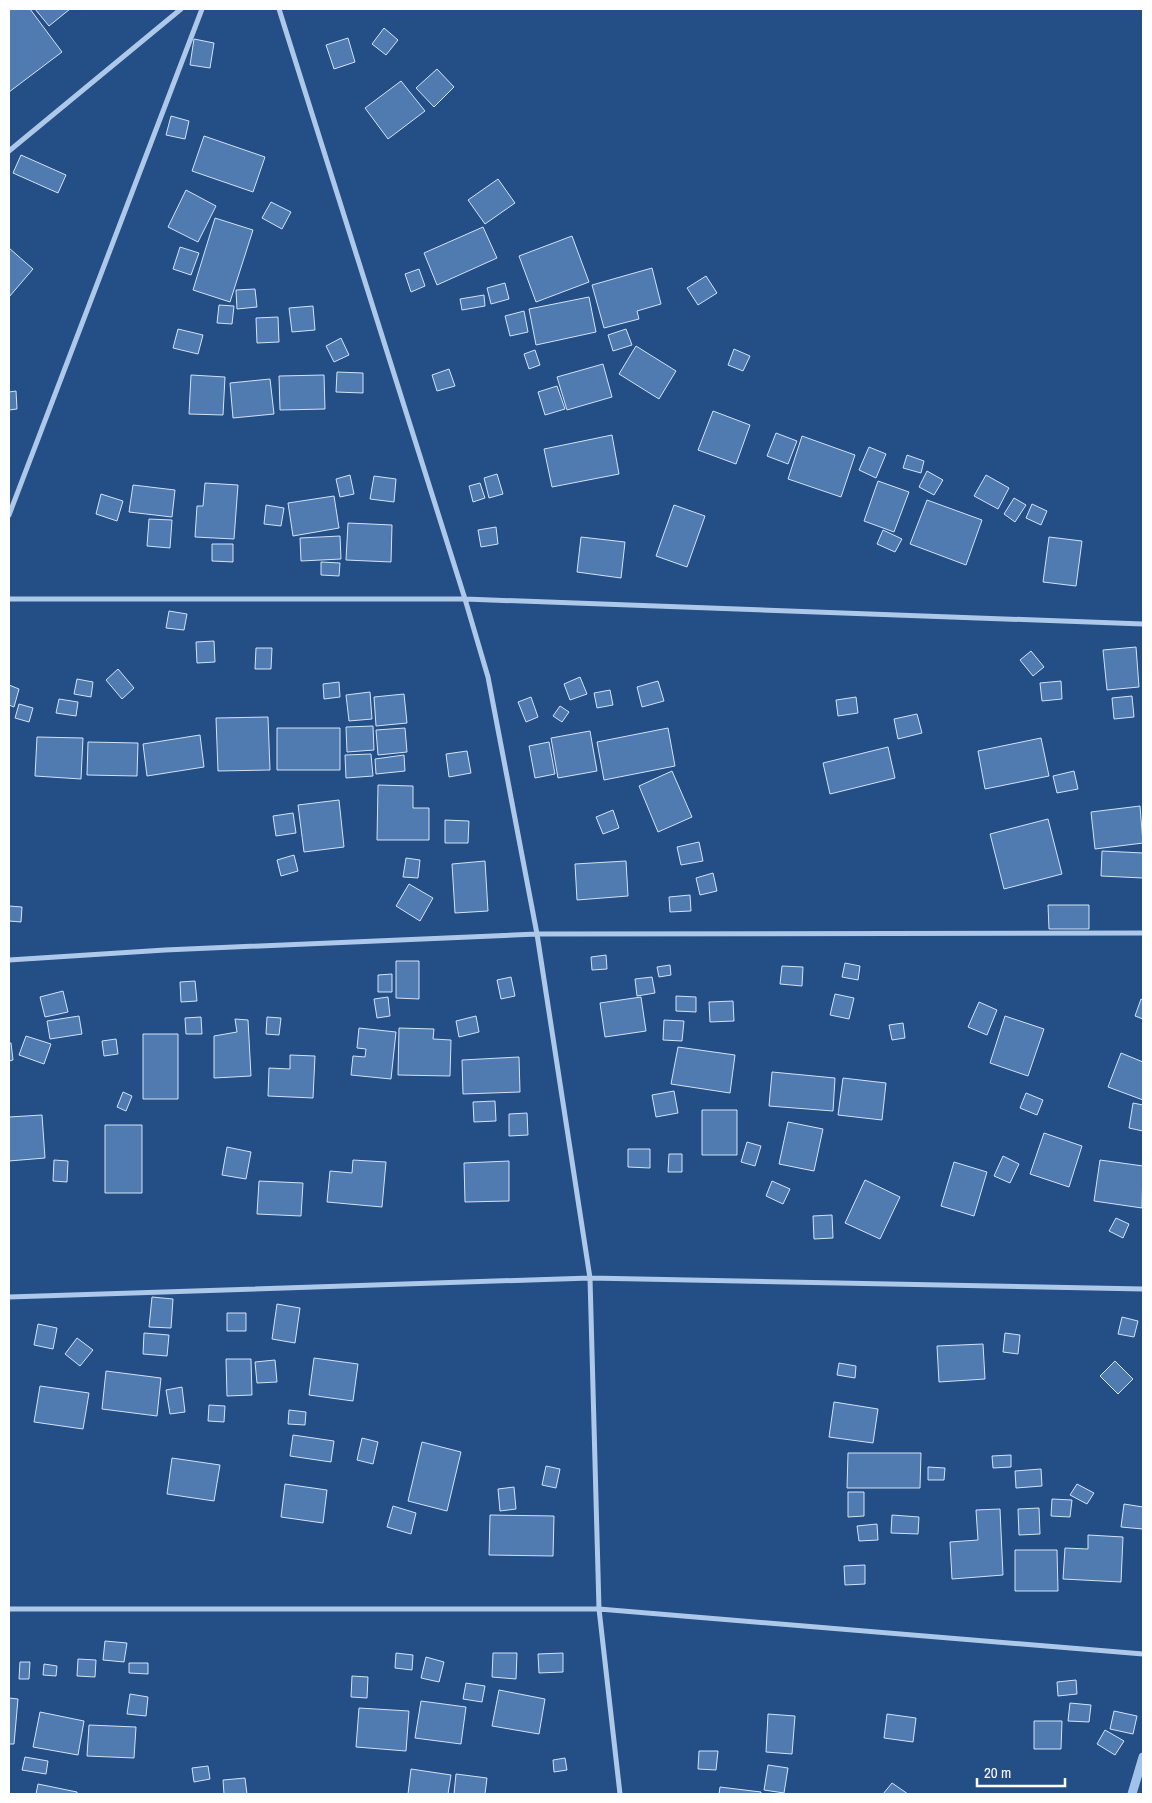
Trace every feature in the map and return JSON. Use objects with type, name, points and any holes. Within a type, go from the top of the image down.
[{"type":"street","points":[[9,151],[181,9]]},
{"type":"street","points":[[9,515],[202,9]]},
{"type":"street","points":[[279,9],[488,677],[537,934],[590,1278],[599,1609],[620,1794]]},
{"type":"street","points":[[9,599],[465,599],[1143,624]]},
{"type":"street","points":[[9,960],[165,950],[537,934],[1143,933]]},
{"type":"street","points":[[9,1297],[590,1278],[1143,1289]]},
{"type":"street","points":[[9,1609],[599,1609],[1143,1654]]},
{"type":"building","points":[[9,9],[30,9],[62,52],[9,92]]},
{"type":"building","points":[[35,9],[70,9],[49,26]]},
{"type":"building","points":[[384,28],[398,40],[386,55],[372,44]]},
{"type":"building","points":[[348,38],[355,62],[334,69],[326,45]]},
{"type":"building","points":[[194,39],[214,43],[210,68],[190,65]]},
{"type":"building","points":[[437,69],[454,87],[434,107],[416,88]]},
{"type":"building","points":[[401,81],[425,111],[388,139],[365,108]]},
{"type":"building","points":[[171,116],[189,121],[185,139],[166,135]]},
{"type":"building","points":[[204,136],[265,157],[253,192],[192,171]]},
{"type":"building","points":[[21,155],[66,175],[58,193],[13,173]]},
{"type":"building","points":[[498,179],[515,203],[485,224],[468,200]]},
{"type":"building","points":[[186,190],[216,206],[198,242],[168,227]]},
{"type":"building","points":[[271,202],[291,212],[282,229],[262,218]]},
{"type":"building","points":[[215,218],[253,230],[230,302],[193,290]]},
{"type":"building","points":[[483,227],[497,258],[437,285],[424,253]]},
{"type":"building","points":[[572,236],[589,282],[536,302],[519,256]]},
{"type":"building","points":[[180,247],[199,253],[191,275],[173,269]]},
{"type":"building","points":[[9,248],[33,269],[9,297]]},
{"type":"building","points":[[652,268],[661,304],[637,311],[639,319],[604,328],[592,285]]},
{"type":"building","points":[[419,269],[425,286],[411,292],[405,274]]},
{"type":"building","points":[[706,276],[717,293],[698,305],[687,288]]},
{"type":"building","points":[[505,283],[509,299],[491,304],[487,288]]},
{"type":"building","points":[[255,289],[257,307],[237,309],[236,290]]},
{"type":"building","points":[[484,295],[485,306],[462,310],[460,299]]},
{"type":"building","points":[[589,297],[596,332],[536,345],[529,309]]},
{"type":"building","points":[[219,305],[234,306],[232,324],[217,323]]},
{"type":"building","points":[[313,306],[315,330],[292,332],[289,308]]},
{"type":"building","points":[[524,311],[528,332],[510,336],[505,316]]},
{"type":"building","points":[[278,317],[279,342],[257,343],[256,318]]},
{"type":"building","points":[[178,329],[203,335],[198,354],[173,348]]},
{"type":"building","points":[[626,329],[632,345],[613,351],[608,335]]},
{"type":"building","points":[[341,338],[349,355],[334,362],[326,346]]},
{"type":"building","points":[[636,346],[676,371],[659,399],[619,374]]},
{"type":"building","points":[[734,349],[750,356],[743,371],[728,365]]},
{"type":"building","points":[[535,350],[540,365],[529,369],[524,354]]},
{"type":"building","points":[[603,364],[612,397],[567,410],[557,377]]},
{"type":"building","points":[[449,369],[455,386],[437,391],[432,375]]},
{"type":"building","points":[[337,372],[363,373],[363,393],[336,392]]},
{"type":"building","points":[[191,375],[225,377],[223,415],[189,414]]},
{"type":"building","points":[[324,375],[325,409],[280,410],[279,376]]},
{"type":"building","points":[[270,379],[274,414],[233,418],[230,383]]},
{"type":"building","points":[[557,386],[565,409],[545,415],[538,392]]},
{"type":"building","points":[[16,391],[17,409],[9,410],[9,392]]},
{"type":"building","points":[[713,411],[750,425],[736,464],[698,450]]},
{"type":"building","points":[[776,433],[797,441],[788,464],[767,456]]},
{"type":"building","points":[[612,435],[619,474],[552,487],[544,449]]},
{"type":"building","points":[[802,436],[855,455],[841,497],[788,479]]},
{"type":"building","points":[[869,447],[886,454],[876,478],[859,470]]},
{"type":"building","points":[[907,455],[924,461],[921,473],[903,468]]},
{"type":"building","points":[[927,471],[943,480],[934,495],[919,487]]},
{"type":"building","points":[[497,474],[503,494],[489,498],[484,478]]},
{"type":"building","points":[[350,475],[354,494],[340,497],[336,479]]},
{"type":"building","points":[[986,475],[1009,488],[998,509],[974,496]]},
{"type":"building","points":[[374,476],[396,479],[394,502],[370,499]]},
{"type":"building","points":[[878,481],[909,492],[894,532],[864,521]]},
{"type":"building","points":[[205,483],[238,485],[234,539],[195,537],[197,506],[203,506]]},
{"type":"building","points":[[480,483],[485,498],[473,502],[469,486]]},
{"type":"building","points":[[133,485],[175,490],[172,517],[129,512]]},
{"type":"building","points":[[101,494],[123,501],[117,521],[96,514]]},
{"type":"building","points":[[334,496],[339,528],[293,536],[288,503]]},
{"type":"building","points":[[1014,498],[1026,505],[1015,522],[1004,514]]},
{"type":"building","points":[[927,500],[982,520],[966,565],[910,544]]},
{"type":"building","points":[[1032,504],[1047,511],[1041,525],[1026,518]]},
{"type":"building","points":[[266,505],[284,508],[281,526],[264,524]]},
{"type":"building","points":[[674,505],[705,516],[687,567],[656,556]]},
{"type":"building","points":[[149,519],[172,520],[170,548],[147,546]]},
{"type":"building","points":[[348,523],[392,525],[391,562],[346,560]]},
{"type":"building","points":[[496,527],[498,544],[481,547],[478,530]]},
{"type":"building","points":[[883,530],[902,539],[895,552],[877,544]]},
{"type":"building","points":[[340,536],[341,559],[301,561],[300,538]]},
{"type":"building","points":[[581,537],[625,542],[621,578],[577,572]]},
{"type":"building","points":[[1049,537],[1082,541],[1076,586],[1043,582]]},
{"type":"building","points":[[212,544],[233,544],[233,562],[212,561]]},
{"type":"building","points":[[321,562],[340,563],[339,576],[321,575]]},
{"type":"building","points":[[169,611],[187,614],[184,630],[166,628]]},
{"type":"building","points":[[214,641],[215,662],[197,663],[196,642]]},
{"type":"building","points":[[1136,647],[1139,687],[1107,690],[1103,650]]},
{"type":"building","points":[[256,648],[272,648],[271,669],[255,669]]},
{"type":"building","points":[[1031,651],[1044,667],[1033,676],[1020,660]]},
{"type":"building","points":[[118,669],[134,688],[122,699],[106,680]]},
{"type":"building","points":[[580,677],[587,694],[570,700],[564,684]]},
{"type":"building","points":[[77,679],[93,682],[91,697],[74,694]]},
{"type":"building","points":[[658,681],[664,701],[642,707],[637,687]]},
{"type":"building","points":[[1061,681],[1062,699],[1042,701],[1040,683]]},
{"type":"building","points":[[339,682],[340,697],[324,699],[323,684]]},
{"type":"building","points":[[9,685],[19,689],[14,707],[9,705]]},
{"type":"building","points":[[610,690],[613,705],[597,708],[594,693]]},
{"type":"building","points":[[370,692],[372,719],[349,721],[346,695]]},
{"type":"building","points":[[404,694],[407,723],[376,726],[374,697]]},
{"type":"building","points":[[1132,696],[1134,717],[1114,719],[1112,698]]},
{"type":"building","points":[[531,697],[538,717],[526,722],[518,702]]},
{"type":"building","points":[[856,697],[858,713],[838,716],[836,700]]},
{"type":"building","points":[[59,699],[78,702],[76,716],[56,713]]},
{"type":"building","points":[[19,704],[33,708],[29,722],[15,718]]},
{"type":"building","points":[[560,706],[569,712],[562,722],[553,716]]},
{"type":"building","points":[[917,714],[922,733],[898,739],[894,719]]},
{"type":"building","points":[[268,717],[270,770],[218,771],[216,718]]},
{"type":"building","points":[[373,726],[374,750],[347,752],[346,727]]},
{"type":"building","points":[[277,728],[340,728],[340,770],[277,770]]},
{"type":"building","points":[[405,728],[407,752],[378,755],[376,730]]},
{"type":"building","points":[[668,728],[675,766],[604,780],[597,742]]},
{"type":"building","points":[[590,731],[597,771],[558,778],[551,738]]},
{"type":"building","points":[[200,735],[204,767],[147,776],[143,744]]},
{"type":"building","points":[[37,737],[83,738],[81,779],[35,776]]},
{"type":"building","points":[[1041,738],[1049,776],[985,789],[978,751]]},
{"type":"building","points":[[88,742],[138,743],[137,776],[87,775]]},
{"type":"building","points":[[549,742],[555,774],[535,778],[529,746]]},
{"type":"building","points":[[888,747],[895,778],[830,794],[823,763]]},
{"type":"building","points":[[467,751],[471,773],[449,777],[446,754]]},
{"type":"building","points":[[371,754],[373,776],[346,778],[345,755]]},
{"type":"building","points":[[404,755],[405,771],[376,774],[375,759]]},
{"type":"building","points":[[672,771],[692,817],[658,832],[639,786]]},
{"type":"building","points":[[1074,771],[1078,789],[1057,793],[1053,776]]},
{"type":"building","points":[[378,785],[413,786],[413,808],[429,808],[429,840],[377,840]]},
{"type":"building","points":[[339,800],[344,847],[304,852],[298,805]]},
{"type":"building","points":[[1140,806],[1143,843],[1095,849],[1091,812]]},
{"type":"building","points":[[613,810],[619,828],[603,834],[596,817]]},
{"type":"building","points":[[293,813],[296,833],[276,836],[273,816]]},
{"type":"building","points":[[1048,819],[1062,874],[1004,889],[990,834]]},
{"type":"building","points":[[445,820],[469,821],[468,843],[445,843]]},
{"type":"building","points":[[699,842],[703,861],[681,865],[677,847]]},
{"type":"building","points":[[1102,851],[1143,853],[1143,878],[1101,876]]},
{"type":"building","points":[[294,855],[298,871],[281,876],[277,860]]},
{"type":"building","points":[[406,858],[420,860],[418,878],[403,877]]},
{"type":"building","points":[[485,861],[488,911],[455,913],[452,864]]},
{"type":"building","points":[[626,861],[628,896],[577,900],[575,864]]},
{"type":"building","points":[[713,873],[717,891],[700,895],[696,878]]},
{"type":"building","points":[[409,884],[433,898],[420,921],[396,906]]},
{"type":"building","points":[[690,895],[691,911],[670,912],[669,897]]},
{"type":"building","points":[[1048,905],[1089,905],[1089,929],[1049,929]]},
{"type":"building","points":[[9,906],[22,907],[21,922],[9,921]]},
{"type":"building","points":[[606,955],[607,969],[592,970],[591,957]]},
{"type":"building","points":[[396,961],[419,961],[419,999],[396,998]]},
{"type":"building","points":[[845,963],[860,966],[858,980],[842,977]]},
{"type":"building","points":[[670,965],[671,975],[659,977],[657,967]]},
{"type":"building","points":[[782,966],[803,967],[802,986],[780,984]]},
{"type":"building","points":[[392,974],[392,992],[378,992],[378,975]]},
{"type":"building","points":[[511,977],[515,996],[501,999],[497,980]]},
{"type":"building","points":[[652,977],[655,993],[637,996],[635,979]]},
{"type":"building","points":[[195,981],[197,1001],[181,1002],[180,982]]},
{"type":"building","points":[[63,991],[68,1012],[45,1017],[40,997]]},
{"type":"building","points":[[835,994],[854,998],[849,1019],[830,1015]]},
{"type":"building","points":[[676,996],[696,997],[696,1012],[676,1011]]},
{"type":"building","points":[[388,997],[390,1016],[377,1018],[374,999]]},
{"type":"building","points":[[641,997],[646,1031],[605,1037],[600,1003]]},
{"type":"building","points":[[1141,999],[1143,1000],[1143,1019],[1135,1016]]},
{"type":"building","points":[[733,1001],[734,1021],[710,1022],[709,1002]]},
{"type":"building","points":[[979,1002],[997,1010],[987,1035],[968,1027]]},
{"type":"building","points":[[79,1016],[82,1034],[50,1039],[47,1021]]},
{"type":"building","points":[[476,1016],[479,1032],[459,1037],[456,1021]]},
{"type":"building","points":[[1005,1016],[1044,1029],[1028,1076],[990,1063]]},
{"type":"building","points":[[201,1017],[202,1034],[186,1034],[185,1018]]},
{"type":"building","points":[[267,1017],[281,1018],[279,1035],[266,1034]]},
{"type":"building","points":[[235,1019],[248,1020],[251,1076],[214,1078],[214,1036],[237,1032]]},
{"type":"building","points":[[664,1020],[684,1021],[682,1041],[663,1040]]},
{"type":"building","points":[[903,1023],[905,1038],[892,1040],[889,1025]]},
{"type":"building","points":[[359,1028],[396,1032],[391,1079],[351,1075],[353,1056],[365,1057],[366,1049],[357,1048]]},
{"type":"building","points":[[399,1028],[434,1029],[433,1039],[451,1040],[450,1076],[398,1075]]},
{"type":"building","points":[[143,1034],[178,1034],[178,1099],[143,1099]]},
{"type":"building","points":[[26,1036],[51,1044],[44,1064],[19,1055]]},
{"type":"building","points":[[116,1039],[118,1054],[104,1056],[102,1041]]},
{"type":"building","points":[[9,1043],[11,1043],[13,1060],[9,1061]]},
{"type":"building","points":[[678,1047],[735,1055],[730,1093],[671,1084]]},
{"type":"building","points":[[1121,1053],[1143,1062],[1143,1100],[1108,1087]]},
{"type":"building","points":[[290,1055],[315,1056],[313,1098],[268,1096],[269,1068],[290,1069]]},
{"type":"building","points":[[519,1057],[520,1092],[463,1094],[462,1060]]},
{"type":"building","points":[[772,1072],[835,1078],[833,1111],[769,1106]]},
{"type":"building","points":[[843,1078],[886,1083],[882,1120],[838,1115]]},
{"type":"building","points":[[674,1091],[678,1113],[656,1117],[652,1095]]},
{"type":"building","points":[[123,1092],[132,1096],[126,1111],[117,1107]]},
{"type":"building","points":[[1026,1093],[1043,1100],[1037,1115],[1020,1108]]},
{"type":"building","points":[[495,1101],[496,1121],[474,1122],[473,1102]]},
{"type":"building","points":[[1133,1103],[1143,1105],[1143,1131],[1129,1128]]},
{"type":"building","points":[[702,1110],[737,1110],[737,1155],[702,1155]]},
{"type":"building","points":[[527,1113],[528,1135],[509,1136],[509,1114]]},
{"type":"building","points":[[42,1115],[45,1158],[9,1161],[9,1117]]},
{"type":"building","points":[[788,1122],[823,1129],[814,1171],[779,1164]]},
{"type":"building","points":[[105,1125],[142,1125],[142,1193],[105,1193]]},
{"type":"building","points":[[1044,1133],[1082,1146],[1069,1187],[1030,1174]]},
{"type":"building","points":[[747,1142],[761,1146],[755,1166],[741,1162]]},
{"type":"building","points":[[227,1147],[251,1152],[246,1179],[222,1175]]},
{"type":"building","points":[[628,1149],[650,1149],[650,1168],[628,1167]]},
{"type":"building","points":[[669,1154],[682,1154],[682,1172],[668,1172]]},
{"type":"building","points":[[1003,1156],[1019,1164],[1010,1183],[994,1176]]},
{"type":"building","points":[[54,1160],[68,1161],[67,1182],[53,1181]]},
{"type":"building","points":[[353,1160],[386,1162],[382,1207],[327,1202],[330,1171],[352,1173]]},
{"type":"building","points":[[1100,1160],[1143,1166],[1142,1208],[1094,1201]]},
{"type":"building","points":[[509,1161],[509,1201],[465,1202],[464,1163]]},
{"type":"building","points":[[954,1162],[987,1172],[974,1216],[941,1206]]},
{"type":"building","points":[[865,1180],[900,1197],[880,1239],[845,1223]]},
{"type":"building","points":[[259,1181],[303,1183],[301,1216],[257,1214]]},
{"type":"building","points":[[772,1181],[790,1189],[783,1204],[766,1196]]},
{"type":"building","points":[[832,1215],[833,1238],[814,1239],[813,1216]]},
{"type":"building","points":[[1116,1218],[1129,1224],[1123,1238],[1109,1231]]},
{"type":"building","points":[[152,1297],[173,1299],[171,1328],[149,1327]]},
{"type":"building","points":[[277,1304],[300,1308],[295,1343],[272,1339]]},
{"type":"building","points":[[227,1313],[246,1313],[246,1331],[227,1331]]},
{"type":"building","points":[[1122,1317],[1138,1321],[1134,1337],[1118,1334]]},
{"type":"building","points":[[38,1324],[57,1328],[53,1349],[34,1345]]},
{"type":"building","points":[[144,1333],[169,1335],[167,1356],[143,1354]]},
{"type":"building","points":[[1005,1333],[1020,1335],[1018,1354],[1003,1352]]},
{"type":"building","points":[[77,1338],[93,1350],[80,1366],[65,1354]]},
{"type":"building","points":[[983,1344],[985,1379],[939,1382],[937,1346]]},
{"type":"building","points":[[314,1358],[358,1364],[353,1401],[309,1395]]},
{"type":"building","points":[[226,1359],[251,1359],[252,1395],[227,1396]]},
{"type":"building","points":[[275,1360],[277,1382],[257,1383],[255,1362]]},
{"type":"building","points":[[1115,1361],[1133,1379],[1118,1394],[1100,1376]]},
{"type":"building","points":[[839,1363],[856,1366],[855,1378],[837,1375]]},
{"type":"building","points":[[106,1371],[161,1378],[157,1416],[102,1409]]},
{"type":"building","points":[[40,1386],[89,1393],[83,1429],[34,1422]]},
{"type":"building","points":[[182,1387],[185,1412],[170,1414],[166,1390]]},
{"type":"building","points":[[834,1402],[878,1409],[873,1443],[829,1437]]},
{"type":"building","points":[[209,1405],[225,1406],[224,1422],[208,1421]]},
{"type":"building","points":[[289,1410],[306,1412],[305,1425],[288,1424]]},
{"type":"building","points":[[293,1435],[334,1441],[331,1462],[290,1456]]},
{"type":"building","points":[[362,1438],[378,1442],[373,1464],[357,1460]]},
{"type":"building","points":[[422,1442],[461,1452],[447,1511],[408,1501]]},
{"type":"building","points":[[848,1453],[921,1453],[920,1488],[847,1488]]},
{"type":"building","points":[[1011,1455],[1011,1467],[993,1468],[992,1456]]},
{"type":"building","points":[[172,1458],[220,1465],[214,1501],[167,1494]]},
{"type":"building","points":[[546,1466],[560,1469],[556,1488],[542,1485]]},
{"type":"building","points":[[928,1467],[945,1468],[944,1480],[928,1480]]},
{"type":"building","points":[[1041,1469],[1042,1486],[1016,1488],[1015,1471]]},
{"type":"building","points":[[285,1484],[327,1490],[323,1523],[281,1517]]},
{"type":"building","points":[[1077,1484],[1094,1493],[1087,1504],[1070,1495]]},
{"type":"building","points":[[514,1487],[516,1509],[500,1511],[498,1489]]},
{"type":"building","points":[[848,1492],[864,1492],[864,1516],[848,1517]]},
{"type":"building","points":[[1052,1499],[1072,1500],[1070,1517],[1051,1516]]},
{"type":"building","points":[[1124,1504],[1143,1507],[1143,1529],[1121,1527]]},
{"type":"building","points":[[393,1506],[416,1513],[411,1534],[387,1527]]},
{"type":"building","points":[[1039,1508],[1040,1534],[1019,1535],[1018,1509]]},
{"type":"building","points":[[1000,1509],[1003,1575],[952,1579],[950,1542],[978,1540],[976,1510]]},
{"type":"building","points":[[490,1515],[554,1516],[553,1556],[489,1555]]},
{"type":"building","points":[[892,1515],[919,1517],[918,1534],[891,1533]]},
{"type":"building","points":[[877,1524],[878,1540],[859,1541],[857,1526]]},
{"type":"building","points":[[1088,1535],[1123,1537],[1121,1582],[1063,1579],[1065,1548],[1088,1549]]},
{"type":"building","points":[[1015,1550],[1057,1550],[1058,1591],[1015,1591]]},
{"type":"building","points":[[865,1565],[865,1584],[845,1585],[844,1566]]},
{"type":"building","points":[[105,1641],[127,1643],[124,1662],[103,1660]]},
{"type":"building","points":[[396,1653],[413,1655],[412,1670],[395,1668]]},
{"type":"building","points":[[493,1653],[517,1653],[516,1679],[492,1677]]},
{"type":"building","points":[[563,1653],[563,1672],[539,1673],[538,1654]]},
{"type":"building","points":[[426,1657],[444,1662],[439,1682],[421,1678]]},
{"type":"building","points":[[78,1659],[96,1660],[95,1677],[77,1676]]},
{"type":"building","points":[[20,1662],[30,1662],[29,1679],[19,1679]]},
{"type":"building","points":[[129,1663],[148,1663],[148,1674],[129,1673]]},
{"type":"building","points":[[44,1664],[57,1666],[56,1676],[43,1675]]},
{"type":"building","points":[[352,1676],[368,1677],[367,1698],[351,1697]]},
{"type":"building","points":[[1076,1680],[1077,1694],[1058,1696],[1057,1682]]},
{"type":"building","points":[[466,1683],[485,1686],[482,1702],[463,1699]]},
{"type":"building","points":[[499,1690],[545,1699],[539,1734],[492,1726]]},
{"type":"building","points":[[130,1694],[148,1697],[146,1716],[127,1714]]},
{"type":"building","points":[[9,1698],[18,1699],[14,1744],[9,1744]]},
{"type":"building","points":[[421,1701],[466,1707],[461,1744],[415,1738]]},
{"type":"building","points":[[1070,1703],[1091,1705],[1089,1722],[1068,1721]]},
{"type":"building","points":[[359,1708],[409,1711],[406,1751],[356,1747]]},
{"type":"building","points":[[1114,1711],[1137,1716],[1133,1734],[1110,1729]]},
{"type":"building","points":[[40,1712],[84,1721],[78,1755],[33,1747]]},
{"type":"building","points":[[768,1714],[795,1716],[792,1754],[766,1752]]},
{"type":"building","points":[[887,1714],[916,1718],[913,1742],[884,1738]]},
{"type":"building","points":[[1034,1721],[1062,1721],[1061,1749],[1034,1749]]},
{"type":"building","points":[[89,1725],[136,1727],[134,1758],[87,1756]]},
{"type":"building","points":[[1105,1730],[1124,1741],[1115,1755],[1097,1744]]},
{"type":"building","points":[[699,1751],[718,1751],[716,1770],[698,1769]]},
{"type":"building","points":[[25,1757],[48,1761],[46,1774],[22,1770]]},
{"type":"building","points":[[565,1758],[567,1770],[554,1772],[553,1760]]},
{"type":"building","points":[[768,1765],[788,1768],[784,1793],[764,1790]]},
{"type":"building","points":[[208,1766],[210,1779],[194,1782],[192,1768]]},
{"type":"building","points":[[411,1769],[451,1775],[448,1794],[408,1794]]},
{"type":"building","points":[[456,1774],[487,1778],[485,1794],[454,1794]]},
{"type":"building","points":[[245,1778],[247,1794],[224,1794],[223,1780]]},
{"type":"building","points":[[892,1783],[908,1794],[883,1794]]},
{"type":"building","points":[[38,1784],[77,1792],[77,1794],[36,1794]]},
{"type":"building","points":[[720,1787],[761,1792],[761,1794],[719,1794]]},
{"type":"waterway","points":[[1132,1794],[1143,1757]]}]
